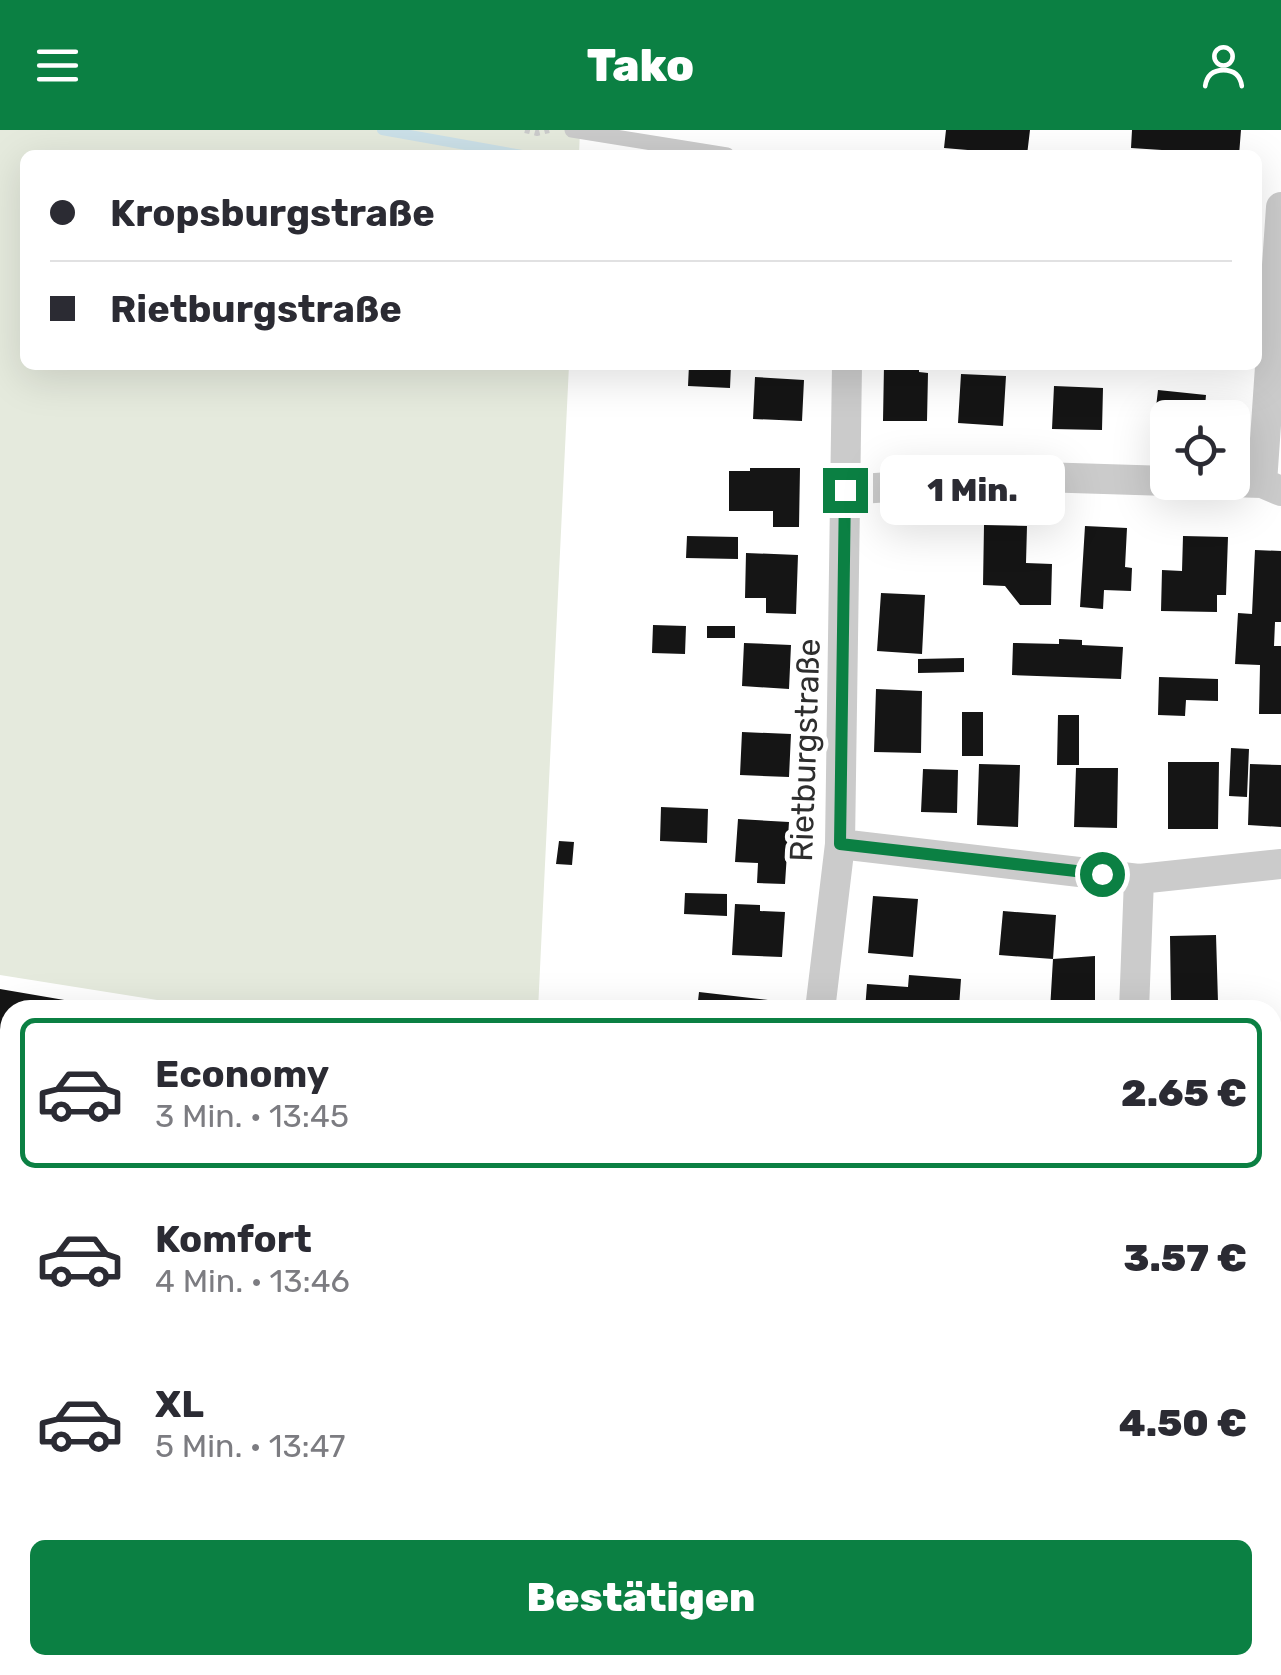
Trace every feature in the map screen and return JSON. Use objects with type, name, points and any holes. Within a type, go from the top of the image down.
[{"type":"street","points":[[1272,487],[1281,208]]},
{"type":"street","name":"Rietburgstraße","points":[[821,1000],[840,844],[847,370]]},
{"type":"street","points":[[845,490],[1040,477],[1150,480]]},
{"type":"street","points":[[840,844],[1139,879],[1281,864]]},
{"type":"street","points":[[1134,1000],[1139,879]]},
{"type":"lane","points":[[572,130],[696,150]]},
{"type":"path","points":[[525,130],[548,130]]},
{"type":"shaded area","points":[[0,130],[580,130],[579,150],[20,150],[20,370],[569,370],[538,1000],[157,1000],[0,975]]},
{"type":"building","points":[[946,130],[1030,130],[1028,150],[944,148]]},
{"type":"building","points":[[1132,130],[1241,130],[1239,150],[1131,148]]},
{"type":"building","points":[[689,370],[731,370],[730,388],[688,386]]},
{"type":"building","points":[[884,370],[928,373],[927,421],[883,421]]},
{"type":"building","points":[[961,374],[1006,376],[1003,426],[958,423]]},
{"type":"building","points":[[755,377],[804,380],[802,421],[753,419]]},
{"type":"building","points":[[1054,386],[1103,388],[1102,430],[1052,429]]},
{"type":"building","points":[[1158,390],[1206,395],[1206,400],[1157,400]]},
{"type":"building","points":[[800,468],[799,527],[773,527],[773,511],[729,511],[729,471]]},
{"type":"building","points":[[984,525],[1027,526],[1026,563],[1052,564],[1051,605],[1020,605],[1005,586],[983,585]]},
{"type":"building","points":[[1085,526],[1127,528],[1125,567],[1132,568],[1131,591],[1104,590],[1103,609],[1080,607]]},
{"type":"building","points":[[687,536],[738,537],[738,559],[686,558]]},
{"type":"building","points":[[1183,536],[1228,537],[1226,595],[1217,595],[1217,612],[1161,611],[1162,570],[1182,571]]},
{"type":"building","points":[[1255,550],[1281,551],[1281,622],[1275,622],[1274,646],[1281,646],[1281,714],[1259,714],[1260,665],[1235,664],[1238,613],[1252,614]]},
{"type":"building","points":[[746,553],[798,555],[796,614],[766,613],[766,598],[745,598]]},
{"type":"building","points":[[881,593],[925,595],[922,654],[877,651]]},
{"type":"building","points":[[653,625],[686,626],[685,654],[652,653]]},
{"type":"building","points":[[707,626],[735,626],[735,638],[707,638]]},
{"type":"building","points":[[1059,639],[1082,640],[1082,645],[1123,647],[1121,679],[1012,675],[1013,643],[1059,644]]},
{"type":"building","points":[[744,643],[791,645],[789,689],[742,686]]},
{"type":"building","points":[[964,658],[964,672],[918,673],[918,659]]},
{"type":"building","points":[[1159,677],[1218,679],[1218,701],[1186,700],[1185,716],[1158,715]]},
{"type":"building","points":[[876,689],[922,691],[921,753],[874,752]]},
{"type":"building","points":[[962,712],[983,712],[983,756],[962,756]]},
{"type":"building","points":[[1058,715],[1079,715],[1079,765],[1057,765]]},
{"type":"building","points":[[742,732],[791,734],[789,777],[740,775]]},
{"type":"building","points":[[1231,748],[1249,749],[1247,797],[1229,796]]},
{"type":"building","points":[[1168,762],[1219,762],[1218,829],[1168,829]]},
{"type":"building","points":[[979,764],[1020,765],[1018,827],[977,825]]},
{"type":"building","points":[[1250,764],[1281,765],[1281,827],[1248,825]]},
{"type":"building","points":[[1076,768],[1118,768],[1117,828],[1074,827]]},
{"type":"building","points":[[923,769],[958,770],[957,813],[921,812]]},
{"type":"building","points":[[661,807],[708,809],[707,843],[660,841]]},
{"type":"building","points":[[738,819],[789,822],[785,884],[757,883],[758,863],[735,862]]},
{"type":"building","points":[[559,841],[574,842],[572,865],[556,864]]},
{"type":"building","points":[[685,893],[727,894],[727,916],[684,914]]},
{"type":"building","points":[[873,896],[918,899],[913,957],[868,953]]},
{"type":"building","points":[[735,904],[785,912],[782,957],[732,955]]},
{"type":"building","points":[[1003,911],[1056,915],[1053,959],[999,955]]},
{"type":"building","points":[[1216,935],[1218,1000],[1171,1000],[1170,936]]},
{"type":"building","points":[[1095,956],[1095,1000],[1051,1000],[1053,959]]},
{"type":"building","points":[[909,975],[961,979],[960,1000],[866,1000],[867,984],[908,987]]},
{"type":"building","points":[[0,989],[64,1000],[0,1000]]},
{"type":"building","points":[[699,992],[767,1000],[698,1000]]},
{"type":"waterway","points":[[382,130],[494,150]]},
{"type":"route","points":[[845,490],[840,844],[1102,874]]}]
